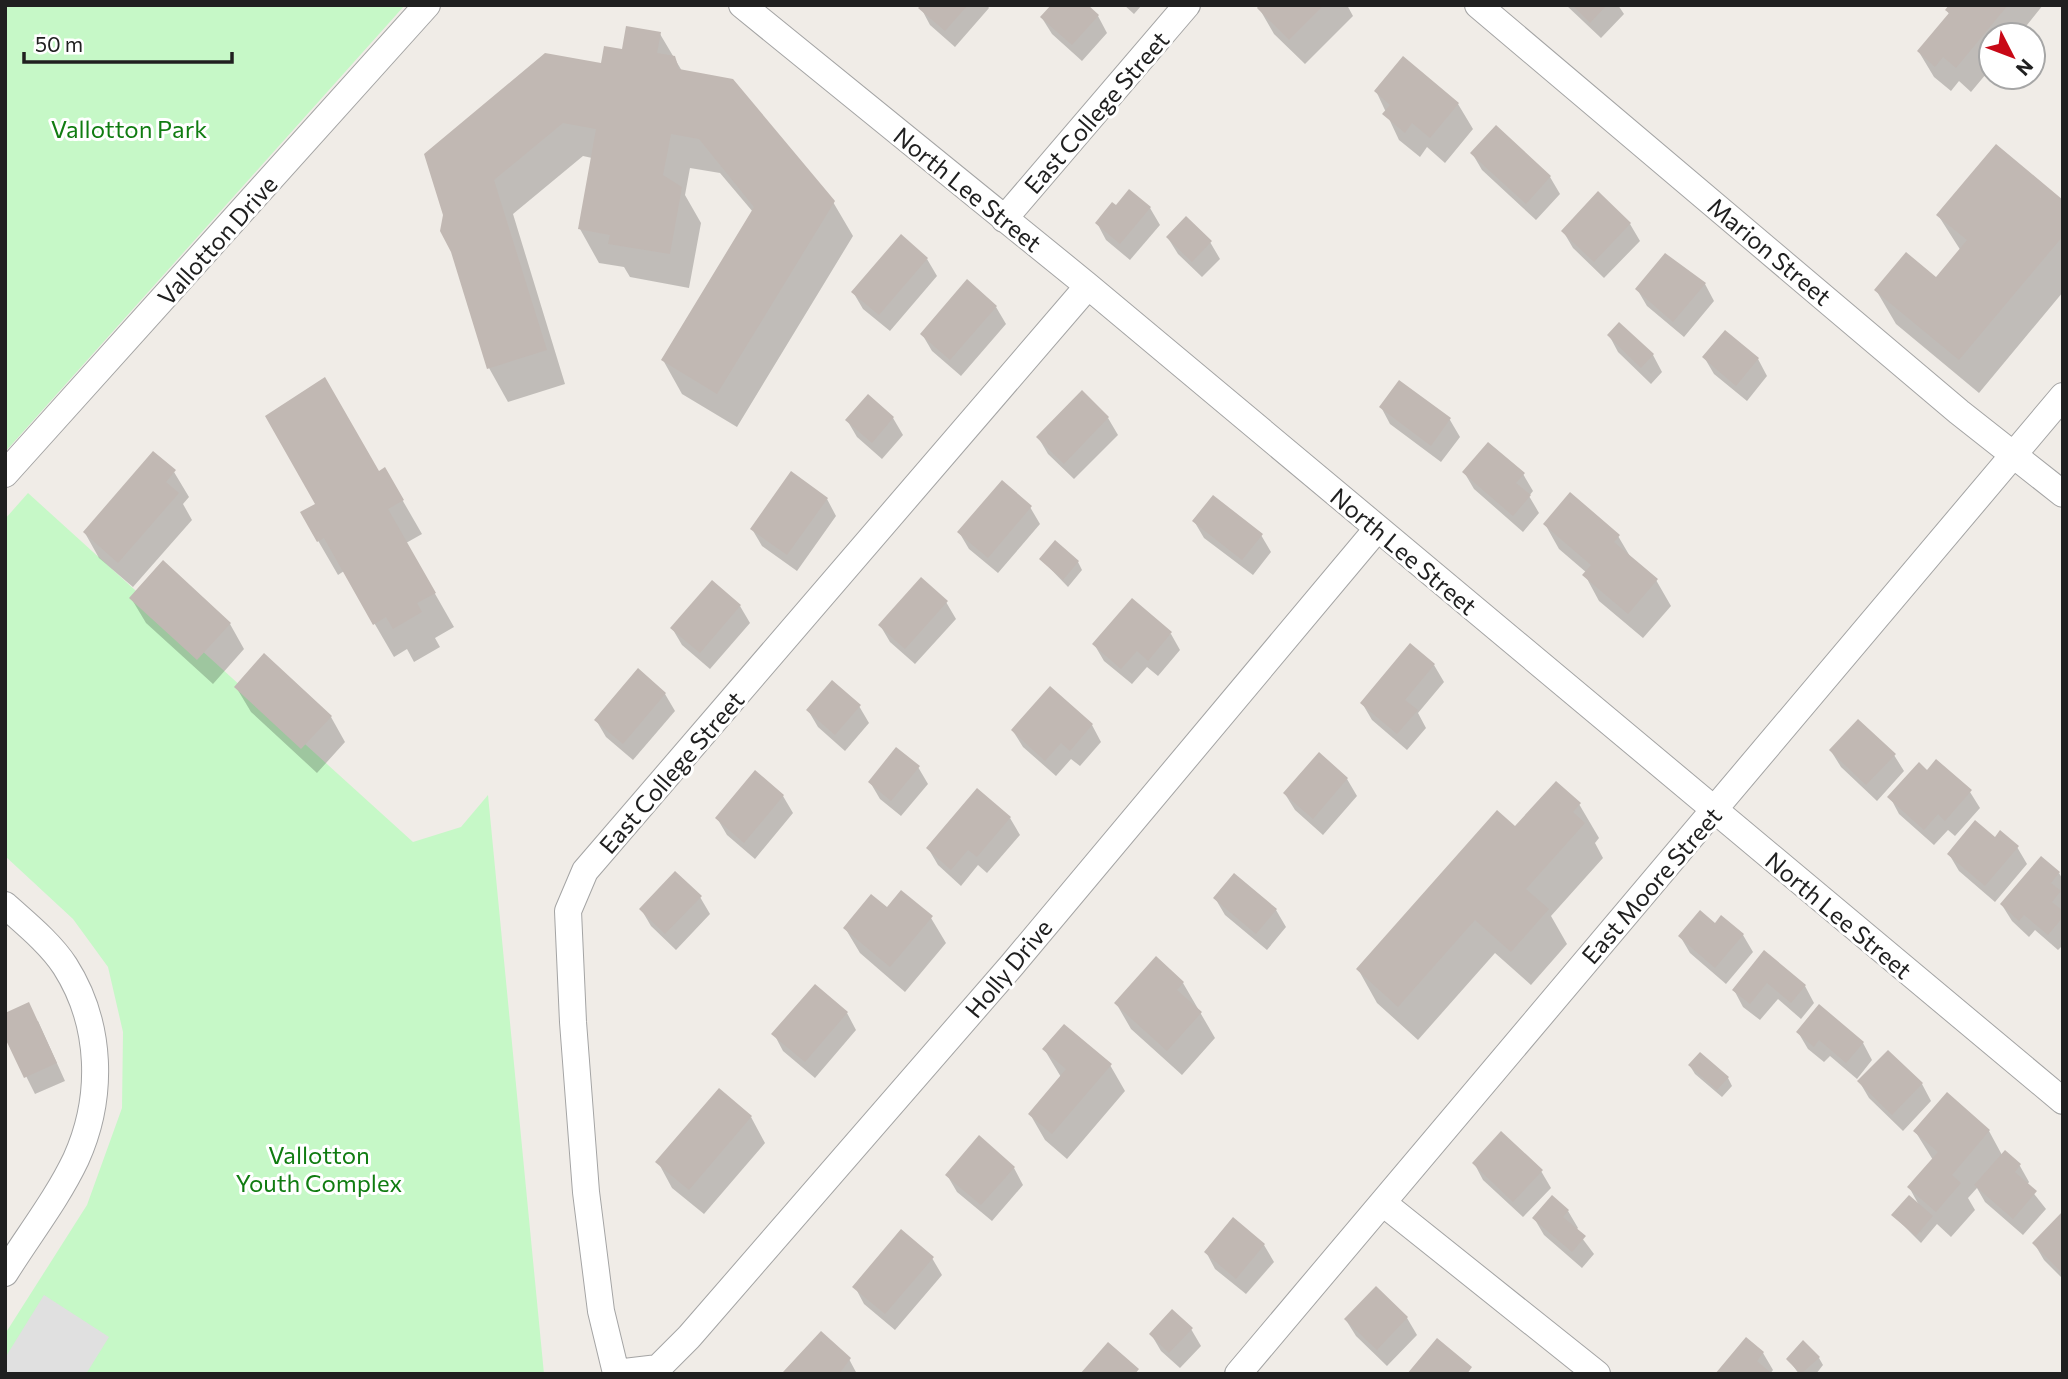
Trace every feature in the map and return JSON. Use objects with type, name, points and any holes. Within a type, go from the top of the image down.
[{"type":"street","name":"Vallotton Drive","points":[[5,474],[427,5]]},
{"type":"street","name":"North Lee Street","points":[[742,5],[1088,286],[2063,1101]]},
{"type":"street","name":"East College Street","points":[[1004,219],[1188,5]]},
{"type":"street","name":"Marion Street","points":[[1478,5],[2063,494]]},
{"type":"street","name":"East College Street","points":[[616,1373],[601,1311],[587,1205],[573,1022],[568,911],[585,871],[1088,286]]},
{"type":"street","name":"East Moore Street","points":[[1238,1374],[1715,812],[2063,396]]},
{"type":"street","name":"Holly Drive","points":[[616,1373],[658,1367],[689,1337],[1012,965],[1377,529]]},
{"type":"street","points":[[5,905],[64,964],[83,1000],[93,1035],[95,1066],[90,1122],[75,1161],[5,1273]]},
{"type":"street","points":[[1383,1203],[1597,1374]]},
{"type":"green space","name":"Vallotton Park","points":[[5,5],[405,5],[5,452]]},
{"type":"green space","name":"Vallotton Youth Complex","points":[[28,493],[413,842],[461,827],[488,795],[544,1374],[5,1374],[5,1334],[87,1205],[122,1108],[123,1032],[108,967],[73,919],[5,856],[5,519]]},
{"type":"shaded area","points":[[44,1295],[109,1337],[86,1374],[5,1374],[5,1358]]},
{"type":"building","points":[[921,5],[968,5],[945,31],[918,8]]},
{"type":"building","points":[[1051,5],[1088,5],[1099,15],[1072,45],[1040,17]]},
{"type":"building","points":[[1259,5],[1324,5],[1289,40],[1257,8]]},
{"type":"building","points":[[1572,5],[1607,5],[1590,23]]},
{"type":"building","points":[[1949,5],[2008,5],[1995,21],[1977,21],[1977,43],[1956,68],[1943,57],[1935,67],[1917,51],[1949,13],[1945,10]]},
{"type":"building","points":[[626,26],[661,32],[657,53],[675,56],[679,69],[733,79],[835,201],[717,394],[661,360],[754,207],[699,139],[671,134],[663,175],[682,187],[670,254],[608,244],[610,235],[578,229],[596,129],[563,123],[494,180],[547,350],[487,369],[451,252],[440,231],[443,215],[424,154],[545,53],[601,63],[604,46],[622,49]]},
{"type":"building","points":[[1403,56],[1459,103],[1430,138],[1412,123],[1405,133],[1382,114],[1390,105],[1374,91]]},
{"type":"building","points":[[1496,125],[1551,176],[1526,204],[1470,153]]},
{"type":"building","points":[[1996,144],[2063,200],[2063,236],[1959,360],[1874,290],[1906,252],[1936,277],[1967,240],[1936,215]]},
{"type":"building","points":[[1129,189],[1151,207],[1120,244],[1095,223],[1112,202],[1116,205]]},
{"type":"building","points":[[1598,191],[1631,223],[1594,262],[1561,231]]},
{"type":"building","points":[[1186,216],[1212,241],[1192,262],[1166,237]]},
{"type":"building","points":[[901,234],[928,258],[879,315],[851,292]]},
{"type":"building","points":[[1665,253],[1706,283],[1673,322],[1635,289]]},
{"type":"building","points":[[967,279],[997,306],[950,360],[920,334]]},
{"type":"building","points":[[1619,322],[1654,354],[1641,368],[1607,335]]},
{"type":"building","points":[[1725,330],[1759,358],[1736,386],[1702,357]]},
{"type":"building","points":[[325,377],[379,471],[385,467],[404,500],[388,509],[436,593],[417,603],[422,612],[393,629],[386,617],[373,625],[324,538],[317,542],[300,512],[315,504],[265,416]]},
{"type":"building","points":[[1399,380],[1451,418],[1431,446],[1379,407]]},
{"type":"building","points":[[1082,390],[1109,417],[1064,464],[1036,437]]},
{"type":"building","points":[[868,394],[894,417],[872,443],[845,420]]},
{"type":"building","points":[[1488,442],[1525,473],[1516,483],[1531,495],[1513,516],[1462,472]]},
{"type":"building","points":[[153,451],[176,470],[166,482],[179,493],[118,563],[83,532]]},
{"type":"building","points":[[791,471],[828,498],[787,555],[750,529]]},
{"type":"building","points":[[1002,480],[1032,506],[988,558],[957,532]]},
{"type":"building","points":[[1570,492],[1620,535],[1614,542],[1658,579],[1628,614],[1582,575],[1591,565],[1543,524]]},
{"type":"building","points":[[1213,495],[1263,534],[1242,560],[1192,521]]},
{"type":"building","points":[[1055,540],[1079,561],[1063,580],[1039,559]]},
{"type":"building","points":[[163,560],[231,623],[197,660],[129,598]]},
{"type":"building","points":[[921,577],[948,601],[905,649],[878,625]]},
{"type":"building","points":[[712,580],[741,605],[700,653],[670,628]]},
{"type":"building","points":[[1132,598],[1172,632],[1148,661],[1137,651],[1121,669],[1092,644]]},
{"type":"building","points":[[1410,643],[1435,664],[1405,700],[1418,710],[1397,734],[1360,703]]},
{"type":"building","points":[[264,653],[332,716],[301,749],[234,687]]},
{"type":"building","points":[[638,668],[666,693],[623,744],[594,720]]},
{"type":"building","points":[[832,680],[861,705],[835,735],[806,710]]},
{"type":"building","points":[[1050,686],[1093,724],[1070,751],[1061,743],[1045,761],[1011,730]]},
{"type":"building","points":[[1858,719],[1896,754],[1866,785],[1829,750]]},
{"type":"building","points":[[896,747],[920,766],[891,801],[868,782]]},
{"type":"building","points":[[1319,752],[1348,778],[1313,819],[1283,793]]},
{"type":"building","points":[[1936,759],[1972,790],[1945,821],[1938,814],[1924,830],[1887,797],[1919,762],[1927,770]]},
{"type":"building","points":[[755,770],[784,795],[744,843],[715,818]]},
{"type":"building","points":[[1556,781],[1581,803],[1573,812],[1585,823],[1526,889],[1549,909],[1511,952],[1475,920],[1398,1007],[1356,969],[1497,810],[1515,826]]},
{"type":"building","points":[[977,788],[1011,817],[977,857],[968,850],[951,870],[926,848]]},
{"type":"building","points":[[1975,820],[1995,837],[2000,830],[2019,846],[1985,886],[1947,854]]},
{"type":"building","points":[[2041,856],[2060,872],[2051,883],[2061,891],[2052,902],[2063,911],[2063,917],[2048,935],[2024,915],[2019,921],[2000,904]]},
{"type":"building","points":[[675,871],[702,896],[665,934],[639,909]]},
{"type":"building","points":[[1234,873],[1277,909],[1256,934],[1213,898]]},
{"type":"building","points":[[901,890],[933,916],[890,967],[843,928],[871,894],[887,907]]},
{"type":"building","points":[[1700,910],[1715,923],[1721,915],[1744,934],[1715,968],[1678,936]]},
{"type":"building","points":[[1764,950],[1806,985],[1791,1003],[1767,983],[1750,1004],[1732,990]]},
{"type":"building","points":[[1156,956],[1184,982],[1177,990],[1202,1012],[1167,1051],[1114,1003]]},
{"type":"building","points":[[815,984],[848,1012],[805,1062],[771,1034]]},
{"type":"building","points":[[29,1002],[57,1063],[24,1078],[5,1038],[5,1013]]},
{"type":"building","points":[[1819,1004],[1864,1042],[1846,1063],[1819,1040],[1814,1047],[1796,1032]]},
{"type":"building","points":[[1064,1024],[1112,1064],[1052,1134],[1028,1114],[1066,1069],[1042,1049]]},
{"type":"building","points":[[1888,1050],[1923,1083],[1892,1115],[1857,1081]]},
{"type":"building","points":[[1700,1052],[1729,1077],[1717,1090],[1688,1065]]},
{"type":"building","points":[[719,1088],[752,1116],[689,1190],[655,1162]]},
{"type":"building","points":[[1947,1092],[1990,1130],[1952,1175],[1961,1183],[1936,1212],[1907,1187],[1938,1152],[1913,1131]]},
{"type":"building","points":[[1501,1131],[1543,1170],[1513,1202],[1472,1163]]},
{"type":"building","points":[[979,1135],[1015,1167],[981,1205],[945,1175]]},
{"type":"building","points":[[2005,1150],[2021,1164],[2015,1172],[2037,1191],[2013,1219],[1974,1185]]},
{"type":"building","points":[[1552,1195],[1569,1210],[1563,1217],[1586,1236],[1572,1252],[1532,1218]]},
{"type":"building","points":[[1909,1195],[1933,1216],[1916,1236],[1891,1215]]},
{"type":"building","points":[[2063,1211],[2063,1274],[2032,1243]]},
{"type":"building","points":[[1233,1217],[1265,1244],[1236,1279],[1204,1252]]},
{"type":"building","points":[[901,1229],[934,1257],[885,1314],[852,1287]]},
{"type":"building","points":[[1376,1286],[1408,1317],[1377,1350],[1344,1319]]},
{"type":"building","points":[[1172,1309],[1193,1328],[1169,1353],[1149,1334]]},
{"type":"building","points":[[821,1331],[851,1358],[839,1374],[785,1374],[783,1372]]},
{"type":"building","points":[[1746,1337],[1764,1352],[1757,1361],[1772,1374],[1715,1374]]},
{"type":"building","points":[[1437,1338],[1472,1367],[1467,1374],[1407,1374]]},
{"type":"building","points":[[1803,1340],[1820,1357],[1801,1374],[1786,1359]]},
{"type":"building","points":[[1108,1342],[1139,1369],[1135,1374],[1080,1374]]}]
